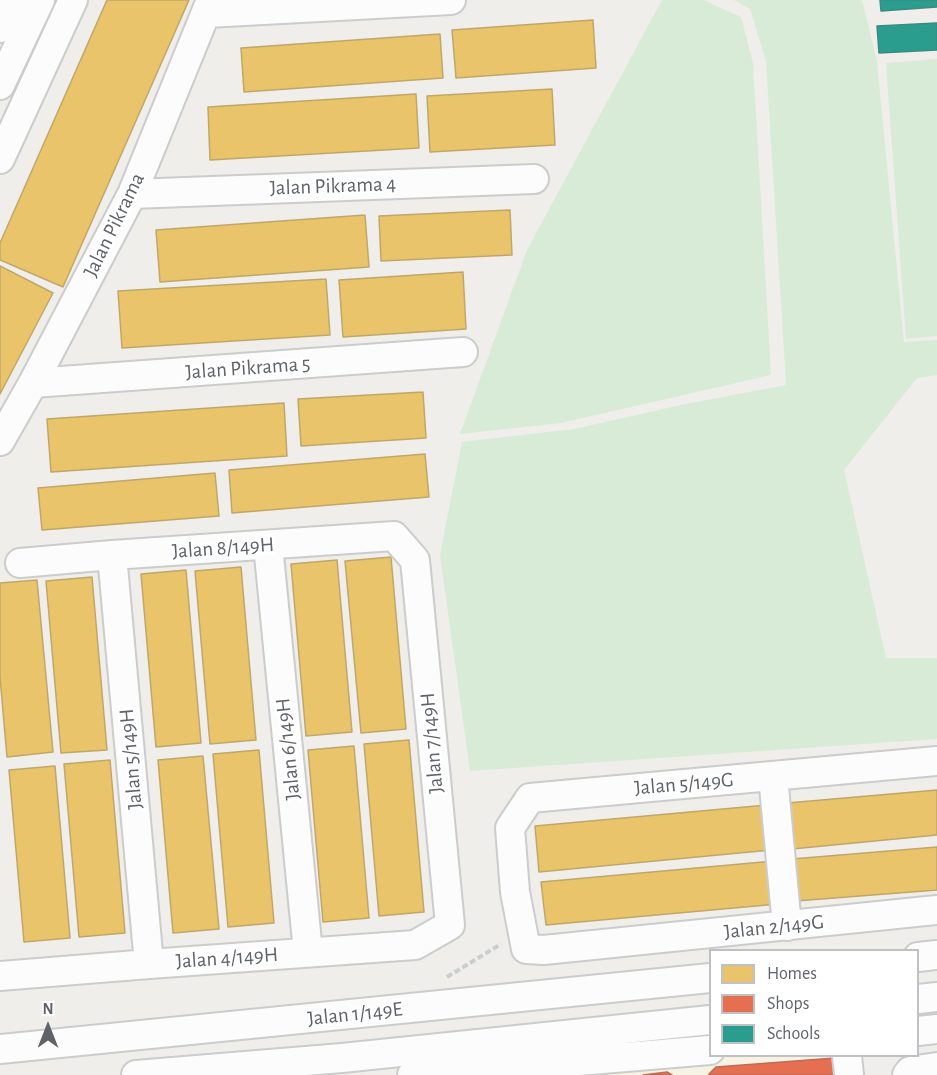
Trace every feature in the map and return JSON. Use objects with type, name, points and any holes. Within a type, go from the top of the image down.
[{"type":"street","points":[[0,28],[14,0]]},
{"type":"street","points":[[0,85],[40,0]]},
{"type":"street","points":[[0,159],[73,0]]},
{"type":"street","points":[[209,6],[451,0]]},
{"type":"street","name":"Jalan Pikrama","points":[[0,441],[132,194],[209,6]]},
{"type":"street","name":"Jalan Pikrama 4","points":[[132,194],[534,179]]},
{"type":"street","name":"Jalan Pikrama 5","points":[[33,383],[463,352]]},
{"type":"street","name":"Jalan 8/149H","points":[[20,562],[394,536],[415,560]]},
{"type":"street","name":"Jalan 6/149H","points":[[268,545],[308,952]]},
{"type":"street","name":"Jalan 5/149H","points":[[112,555],[149,964]]},
{"type":"street","name":"Jalan 7/149H","points":[[415,560],[450,925]]},
{"type":"street","name":"Jalan 5/149G","points":[[515,892],[510,828],[530,798],[937,761]]},
{"type":"street","points":[[773,776],[787,926]]},
{"type":"street","name":"Jalan 2/149G","points":[[515,892],[526,949],[544,950],[937,910]]},
{"type":"street","name":"Jalan 4/149H","points":[[0,976],[415,945],[450,925]]},
{"type":"street","points":[[919,957],[937,955]]},
{"type":"street","name":"Jalan 1/149E","points":[[0,1049],[709,978]]},
{"type":"street","points":[[919,999],[937,998]]},
{"type":"street","points":[[337,1015],[343,1066]]},
{"type":"street","name":"Jalan 1/149E","points":[[136,1075],[343,1066],[709,1020]]},
{"type":"street","points":[[919,1031],[937,1029]]},
{"type":"street","points":[[412,1075],[504,1071],[709,1050]]},
{"type":"street","points":[[847,1057],[849,1075]]},
{"type":"street","points":[[907,1075],[910,1071],[937,1067]]},
{"type":"path","points":[[447,977],[523,931]]},
{"type":"shaded area","points":[[713,1057],[842,1057],[844,1075],[508,1075]]},
{"type":"green space","points":[[662,0],[703,0],[741,17],[753,63],[771,375],[561,423],[460,434],[527,250]]},
{"type":"green space","points":[[734,0],[862,0],[877,62],[904,342],[937,340],[937,375],[917,378],[844,470],[886,658],[937,658],[937,739],[470,771],[440,555],[462,442],[574,429],[786,385],[766,61],[750,9]]},
{"type":"green space","points":[[937,59],[937,336],[906,339],[886,63]]},
{"type":"building: Homes","points":[[107,0],[189,0],[63,287],[0,260],[0,243]]},
{"type":"building: Homes","points":[[593,20],[596,68],[456,78],[452,30]]},
{"type":"building: Homes","points":[[440,34],[443,78],[244,92],[241,48]]},
{"type":"building: Homes","points":[[552,89],[555,145],[430,152],[427,96]]},
{"type":"building: Homes","points":[[416,94],[419,148],[210,160],[208,107]]},
{"type":"building: Homes","points":[[510,210],[512,255],[381,261],[379,216]]},
{"type":"building: Homes","points":[[365,215],[369,267],[160,282],[156,230]]},
{"type":"building: Homes","points":[[0,266],[53,293],[0,394]]},
{"type":"building: Homes","points":[[463,272],[466,329],[343,337],[339,280]]},
{"type":"building: Homes","points":[[326,279],[330,335],[122,348],[118,291]]},
{"type":"building: Homes","points":[[423,392],[426,438],[301,446],[298,399]]},
{"type":"building: Homes","points":[[284,403],[287,456],[51,472],[47,419]]},
{"type":"building: Homes","points":[[425,454],[429,497],[232,513],[229,470]]},
{"type":"building: Homes","points":[[215,473],[219,516],[42,530],[38,488]]},
{"type":"building: Homes","points":[[391,557],[406,729],[361,733],[345,561]]},
{"type":"building: Homes","points":[[337,560],[352,732],[306,736],[291,564]]},
{"type":"building: Homes","points":[[241,567],[256,740],[210,744],[195,571]]},
{"type":"building: Homes","points":[[186,570],[201,743],[156,747],[141,574]]},
{"type":"building: Homes","points":[[92,577],[107,750],[61,753],[46,581]]},
{"type":"building: Homes","points":[[37,580],[53,752],[7,757],[0,677],[0,583]]},
{"type":"building: Homes","points":[[409,740],[424,912],[379,916],[364,744]]},
{"type":"building: Homes","points":[[354,746],[369,918],[323,922],[308,750]]},
{"type":"building: Homes","points":[[259,750],[274,923],[228,927],[213,754]]},
{"type":"building: Homes","points":[[203,756],[219,929],[173,933],[158,760]]},
{"type":"building: Homes","points":[[110,760],[125,933],[79,937],[64,764]]},
{"type":"building: Homes","points":[[55,766],[70,938],[24,942],[9,770]]},
{"type":"building: Homes","points":[[937,790],[937,835],[792,849],[787,803]]},
{"type":"building: Homes","points":[[767,805],[771,850],[539,872],[535,826]]},
{"type":"building: Homes","points":[[937,847],[937,890],[796,901],[792,859]]},
{"type":"building: Homes","points":[[774,861],[778,904],[546,925],[541,882]]},
{"type":"building: Shops","points":[[835,1058],[843,1075],[709,1075],[716,1067]]},
{"type":"building: Shops","points":[[667,1072],[672,1075],[643,1075]]},
{"type":"building: Schools","points":[[880,0],[937,0],[937,7],[881,11]]},
{"type":"building: Schools","points":[[937,23],[937,50],[879,53],[877,26]]}]
